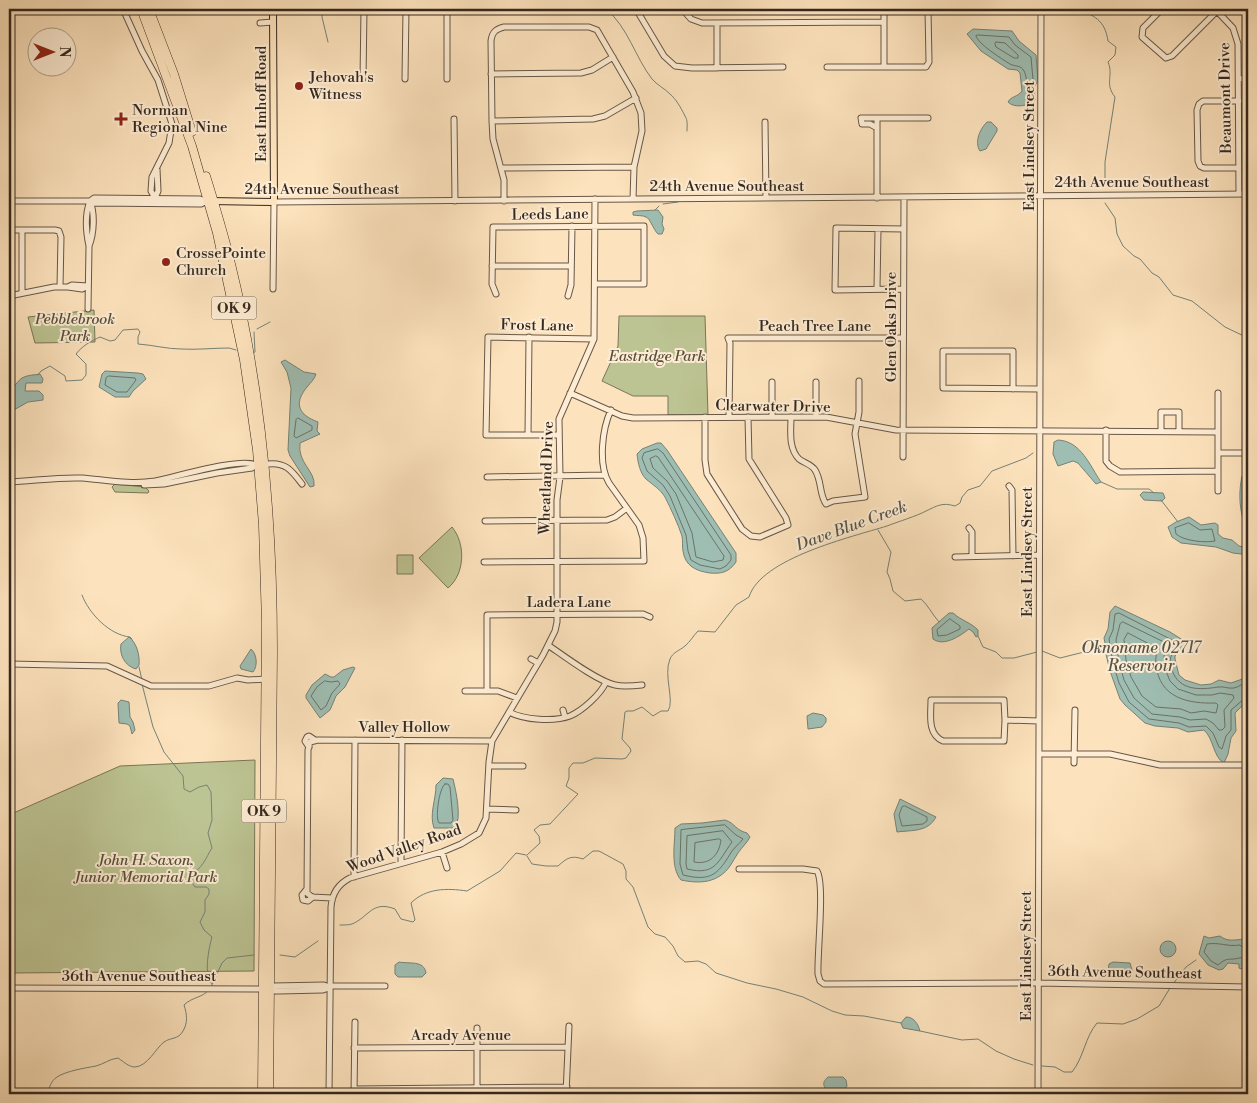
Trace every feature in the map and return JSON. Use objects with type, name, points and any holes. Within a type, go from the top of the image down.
[{"type":"highway","name":"OK 9","points":[[141,9],[186,130],[209,201]]},
{"type":"highway","name":"OK 9","points":[[149,9],[176,83],[217,232],[239,336],[260,464],[269,679],[266,988],[262,1094]]},
{"type":"highway","name":"OK 9","points":[[266,988],[269,1094]]},
{"type":"main road","name":"East Imhoff Road","points":[[272,9],[274,202]]},
{"type":"main road","name":"24th Avenue Southeast","points":[[209,201],[274,202]]},
{"type":"street","points":[[123,9],[142,51],[157,78],[171,119],[171,137],[152,177],[151,191],[155,198]]},
{"type":"street","points":[[363,79],[364,9]]},
{"type":"street","points":[[405,79],[406,9]]},
{"type":"street","points":[[447,80],[448,9]]},
{"type":"street","points":[[636,9],[664,56],[669,62],[683,68],[783,67]]},
{"type":"street","points":[[682,9],[687,16],[696,22],[884,22]]},
{"type":"street","points":[[884,9],[884,67]]},
{"type":"street","points":[[827,67],[925,67],[929,63],[928,9]]},
{"type":"street","name":"East Lindsey Street","points":[[1038,1094],[1041,9]]},
{"type":"street","points":[[1162,9],[1143,28],[1142,37],[1166,58],[1172,56],[1216,10]]},
{"type":"street","name":"Beaumont Drive","points":[[1216,10],[1231,26],[1238,44],[1239,194]]},
{"type":"street","points":[[260,23],[273,22]]},
{"type":"street","points":[[717,23],[717,68]]},
{"type":"street","points":[[504,201],[504,180],[493,139],[491,74],[492,37],[496,30],[501,28],[591,27],[599,33],[636,98],[641,114],[643,126],[634,167],[633,199]]},
{"type":"street","points":[[491,74],[581,73],[592,70],[613,57]]},
{"type":"street","points":[[1239,79],[1248,78]]},
{"type":"street","points":[[492,121],[593,119],[605,116],[636,98]]},
{"type":"street","points":[[1238,101],[1201,101],[1197,108],[1198,161],[1200,166],[1204,168],[1239,168]]},
{"type":"street","points":[[877,128],[870,124],[862,124],[860,120],[864,117],[928,118]]},
{"type":"street","points":[[877,118],[877,198]]},
{"type":"street","points":[[454,119],[455,201]]},
{"type":"street","points":[[765,122],[766,198]]},
{"type":"street","points":[[501,168],[634,167]]},
{"type":"street","name":"24th Avenue Southeast","points":[[274,202],[1248,194]]},
{"type":"street","name":"Glen Oaks Drive","points":[[903,457],[904,197]]},
{"type":"street","name":"24th Avenue Southeast","points":[[90,201],[94,198],[200,198],[209,201]]},
{"type":"street","name":"Wheatland Drive","points":[[557,615],[559,435],[561,415],[594,339],[595,199]]},
{"type":"street","name":"24th Avenue Southeast","points":[[9,200],[202,204],[209,201]]},
{"type":"street","points":[[88,309],[89,246],[87,238],[87,208],[90,201]]},
{"type":"street","name":"East Imhoff Road","points":[[273,289],[274,202]]},
{"type":"street","points":[[568,296],[571,285],[572,226]]},
{"type":"street","name":"Leeds Lane","points":[[496,294],[492,284],[493,227],[644,226],[644,284],[595,284]]},
{"type":"street","points":[[903,289],[835,290],[836,228],[904,229]]},
{"type":"street","points":[[877,288],[878,229]]},
{"type":"street","points":[[9,230],[59,231],[61,237],[60,287]]},
{"type":"street","points":[[22,230],[22,294]]},
{"type":"street","points":[[492,266],[571,266]]},
{"type":"street","points":[[9,296],[72,285],[88,286]]},
{"type":"street","name":"Frost Lane","points":[[528,435],[486,435],[488,337],[594,339]]},
{"type":"street","points":[[529,337],[528,435],[559,435]]},
{"type":"street","name":"Peach Tree Lane","points":[[729,417],[730,343],[728,338],[903,338]]},
{"type":"street","points":[[1013,389],[1013,351],[943,351],[943,388],[1013,389],[1039,389]]},
{"type":"street","points":[[772,382],[772,417]]},
{"type":"street","points":[[816,382],[816,416]]},
{"type":"street","points":[[791,417],[792,448],[800,459],[815,470],[822,498],[826,504],[833,501],[865,497],[855,434],[859,408],[859,382]]},
{"type":"street","name":"Clearwater Drive","points":[[570,393],[625,417],[634,418],[816,416],[890,430],[1218,432]]},
{"type":"street","points":[[1218,393],[1218,491]]},
{"type":"street","points":[[484,562],[644,561],[641,529],[605,475],[604,428],[611,410]]},
{"type":"street","points":[[1161,432],[1160,412],[1179,412],[1179,432]]},
{"type":"street","points":[[705,417],[705,460],[708,474],[742,529],[751,536],[760,537],[788,524],[749,459],[748,417]]},
{"type":"street","points":[[1106,430],[1106,461],[1115,470],[1120,472],[1218,471]]},
{"type":"street","points":[[1218,453],[1248,453]]},
{"type":"street","points":[[9,482],[73,478],[126,482],[155,481],[216,467],[251,462],[260,464],[274,463],[286,466],[294,472],[302,484]]},
{"type":"street","points":[[487,477],[605,475]]},
{"type":"street","points":[[1009,486],[1012,490],[1013,556]]},
{"type":"street","points":[[485,521],[607,520],[615,517],[627,508]]},
{"type":"street","points":[[968,528],[972,532],[972,556]]},
{"type":"street","points":[[955,557],[1039,555]]},
{"type":"street","name":"Ladera Lane","points":[[487,691],[487,615],[643,614],[650,617]]},
{"type":"street","name":"Wood Valley Road","points":[[332,898],[339,886],[354,877],[442,852],[461,844],[479,832],[486,818],[492,741],[548,645],[555,631],[557,615]]},
{"type":"street","points":[[548,645],[572,662],[615,686],[642,685]]},
{"type":"street","points":[[531,659],[538,663]]},
{"type":"street","points":[[9,664],[107,666],[151,686],[209,686],[236,678],[248,680],[269,679]]},
{"type":"street","points":[[509,712],[516,716],[534,719],[565,718],[577,713],[593,699],[604,688],[606,682]]},
{"type":"street","points":[[465,691],[504,692],[518,698]]},
{"type":"street","points":[[931,700],[1004,700],[1005,720],[1004,741],[942,741],[937,739],[931,728],[931,700]]},
{"type":"street","points":[[563,710],[565,718]]},
{"type":"street","points":[[1074,763],[1075,710]]},
{"type":"street","points":[[1005,720],[1039,721]]},
{"type":"street","name":"Valley Hollow","points":[[332,898],[308,896],[306,890],[308,747],[310,742],[315,740],[492,741]]},
{"type":"street","points":[[354,877],[355,740]]},
{"type":"street","points":[[401,863],[402,740]]},
{"type":"street","points":[[1038,754],[1074,754],[1160,765],[1248,765]]},
{"type":"street","points":[[489,766],[523,766]]},
{"type":"street","points":[[487,809],[516,810]]},
{"type":"street","points":[[442,852],[446,868]]},
{"type":"street","name":"36th Avenue Southeast","points":[[738,869],[803,869],[817,871],[819,877],[820,914],[818,974],[822,982],[832,984],[1038,983],[1248,987]]},
{"type":"street","points":[[329,1094],[332,898]]},
{"type":"street","name":"36th Avenue Southeast","points":[[9,988],[226,989],[316,985],[330,987],[385,986]]},
{"type":"street","points":[[354,1022],[354,1091],[477,1087],[567,1087]]},
{"type":"street","points":[[566,1094],[569,1026]]},
{"type":"street","points":[[477,1028],[477,1087]]},
{"type":"street","name":"Arcady Avenue","points":[[354,1048],[568,1047]]},
{"type":"street","points":[[511,1087],[511,1094]]},
{"type":"street","points":[[445,1088],[445,1094]]},
{"type":"green space","name":"Pebblebrook Park","points":[[94,310],[95,342],[35,343],[28,317]]},
{"type":"green space","name":"Eastridge Park","points":[[619,316],[705,316],[708,415],[668,415],[668,396],[633,396],[602,381],[618,346]]},
{"type":"green space","points":[[115,484],[145,487],[149,491],[148,493],[115,492],[112,487]]},
{"type":"green space","points":[[452,527],[460,542],[462,559],[458,575],[448,588],[419,558]]},
{"type":"green space","points":[[397,555],[413,555],[413,574],[397,574]]},
{"type":"green space","name":"John H. Saxon, Junior Memorial Park","points":[[255,760],[254,971],[9,973],[9,815],[120,766]]},
{"type":"water","points":[[973,29],[1012,31],[1019,41],[1036,55],[1038,81],[1034,87],[1035,100],[1032,103],[1019,106],[1008,102],[1022,91],[1020,73],[1017,70],[1008,69],[981,51],[967,34]]},
{"type":"water","points":[[987,122],[991,122],[997,128],[997,131],[986,149],[980,151],[978,147],[979,136]]},
{"type":"water","points":[[658,210],[663,217],[662,224],[664,229],[662,234],[658,234],[647,218],[633,215],[633,212],[637,211]]},
{"type":"water","points":[[285,360],[304,372],[316,374],[303,393],[299,404],[306,416],[318,422],[317,431],[320,434],[300,443],[301,456],[314,481],[314,486],[310,487],[288,450],[291,388],[287,372],[281,362]]},
{"type":"water","points":[[105,371],[138,373],[143,374],[146,379],[129,397],[115,397],[99,387],[102,374]]},
{"type":"water","points":[[40,374],[43,379],[42,383],[26,383],[25,391],[39,391],[43,395],[43,400],[28,402],[12,411],[9,415],[9,389],[24,377]]},
{"type":"water","points":[[1058,440],[1066,441],[1079,450],[1101,482],[1096,484],[1078,463],[1073,461],[1058,466],[1053,454],[1054,442]]},
{"type":"water","points":[[661,443],[667,450],[736,553],[736,562],[725,572],[705,572],[692,567],[686,560],[682,536],[665,497],[644,477],[639,464],[637,454],[642,449]]},
{"type":"water","points":[[1242,476],[1248,490],[1248,520],[1243,519],[1241,508]]},
{"type":"water","points":[[1143,492],[1163,493],[1165,498],[1162,501],[1144,500],[1140,495]]},
{"type":"water","points":[[1189,517],[1201,525],[1215,523],[1218,525],[1218,534],[1223,538],[1232,540],[1239,546],[1248,548],[1247,552],[1241,554],[1233,553],[1216,547],[1181,543],[1172,537],[1168,527]]},
{"type":"water","name":"Oknoname 02717 Reservoir","points":[[1115,606],[1170,632],[1186,642],[1175,656],[1179,675],[1185,680],[1201,685],[1211,684],[1219,680],[1231,683],[1248,677],[1248,700],[1235,713],[1236,731],[1231,738],[1224,763],[1218,757],[1210,738],[1204,730],[1188,732],[1178,728],[1145,723],[1120,699],[1110,671],[1104,638],[1108,629],[1110,612]]},
{"type":"water","points":[[949,613],[953,613],[975,627],[978,630],[978,636],[976,637],[969,629],[947,641],[942,642],[933,639],[932,628]]},
{"type":"water","points":[[129,637],[136,646],[139,658],[139,665],[136,669],[126,663],[121,652],[121,644]]},
{"type":"water","points":[[251,649],[255,654],[256,660],[256,667],[253,672],[241,669],[240,666]]},
{"type":"water","points":[[355,668],[345,687],[336,696],[330,710],[320,718],[306,698],[312,685],[325,674],[334,677],[343,670]]},
{"type":"water","points":[[121,700],[129,702],[130,717],[135,730],[132,734],[130,726],[119,723],[118,703]]},
{"type":"water","points":[[813,713],[823,715],[826,718],[826,722],[822,727],[808,729],[807,716]]},
{"type":"water","points":[[443,778],[453,779],[458,811],[455,828],[434,828],[432,812],[436,785]]},
{"type":"water","points":[[900,799],[936,817],[933,822],[924,828],[897,832],[894,814]]},
{"type":"water","points":[[725,820],[747,833],[750,837],[730,866],[720,876],[708,881],[681,880],[675,869],[674,862],[675,828],[681,824]]},
{"type":"water","points":[[1204,936],[1209,938],[1220,936],[1231,940],[1244,939],[1248,945],[1248,962],[1246,960],[1242,963],[1243,967],[1241,969],[1239,964],[1228,963],[1223,969],[1219,970],[1208,965],[1199,954]]},
{"type":"water","points":[[1165,941],[1171,941],[1176,946],[1174,955],[1165,957],[1160,952],[1160,946]]},
{"type":"water","points":[[399,962],[419,964],[425,969],[426,973],[422,977],[398,977],[395,974],[395,965]]},
{"type":"water","points":[[1113,962],[1130,963],[1131,973],[1108,972],[1109,964]]},
{"type":"water","points":[[906,1017],[915,1021],[920,1031],[903,1028],[901,1023]]},
{"type":"water","points":[[828,1077],[843,1077],[846,1080],[847,1086],[840,1094],[829,1094],[824,1084]]},
{"type":"waterway","points":[[322,9],[328,42]]},
{"type":"waterway","points":[[606,9],[614,16],[626,33],[652,79],[672,96],[678,104],[687,120],[687,131]]},
{"type":"waterway","points":[[1076,9],[1098,19],[1107,34],[1108,41],[1116,47],[1115,55],[1108,62],[1110,67],[1110,88],[1115,97],[1105,162],[1105,186]]},
{"type":"waterway","points":[[663,204],[678,202]]},
{"type":"waterway","points":[[1105,203],[1115,218],[1117,234],[1123,246],[1140,259],[1152,273],[1159,277],[1173,295],[1192,301],[1225,327],[1248,338]]},
{"type":"waterway","points":[[655,210],[659,206]]},
{"type":"waterway","points":[[257,329],[270,322]]},
{"type":"waterway","points":[[38,375],[50,366],[65,376],[66,381],[82,380],[86,375],[86,364],[76,354],[87,344],[100,337],[110,341],[115,340],[123,330],[138,329],[140,332],[138,344],[176,349],[229,348],[236,350]]},
{"type":"waterway","points":[[253,353],[255,352],[254,332]]},
{"type":"waterway","name":"Dave Blue Creek","points":[[527,855],[540,843],[539,836],[534,830],[540,825],[550,824],[578,794],[566,786],[569,778],[569,768],[573,763],[583,763],[595,758],[626,758],[631,751],[622,739],[625,712],[642,707],[653,716],[661,711],[668,711],[670,707],[668,665],[671,657],[687,644],[698,631],[715,632],[736,605],[749,597],[757,583],[771,571],[789,560],[831,543],[887,526],[940,505],[955,506],[960,503],[968,490],[980,486],[992,471],[1026,458],[1033,453]]},
{"type":"waterway","name":"Dave Blue Creek","points":[[1101,482],[1117,489],[1149,489],[1154,493]]},
{"type":"waterway","name":"Dave Blue Creek","points":[[1161,500],[1178,522]]},
{"type":"waterway","points":[[878,530],[891,552],[887,572],[893,591],[905,601],[921,599],[939,622]]},
{"type":"waterway","points":[[82,595],[85,602],[101,622],[115,632],[132,639]]},
{"type":"waterway","points":[[978,636],[983,647],[996,652],[1002,658],[1014,658],[1037,652]]},
{"type":"waterway","points":[[1042,651],[1060,658],[1088,651],[1106,650]]},
{"type":"waterway","points":[[139,667],[142,680]]},
{"type":"waterway","points":[[142,684],[153,727],[164,752],[183,776],[184,789],[190,792],[207,785],[211,792],[212,820],[208,833],[212,848],[201,867],[190,873],[188,877],[195,887],[206,887],[209,889],[209,894],[205,900],[205,912],[200,922],[204,930],[212,937],[207,968],[209,980],[212,984]]},
{"type":"waterway","points":[[527,856],[532,864],[558,866],[569,858],[583,859],[593,851],[599,851],[623,864],[626,871],[626,879],[633,887],[648,927],[655,934],[665,937],[673,946],[678,956],[685,962],[698,961],[706,964],[716,973],[803,997],[845,1015],[864,1016],[901,1023]]},
{"type":"waterway","name":"Dave Blue Creek","points":[[340,925],[352,924],[371,910],[381,907],[395,909],[401,919],[413,922],[415,920],[411,903],[423,894],[437,890],[467,891],[500,871],[516,853],[526,855]]},
{"type":"waterway","name":"Dave Blue Creek","points":[[280,955],[295,957],[318,941]]},
{"type":"waterway","name":"Dave Blue Creek","points":[[211,987],[222,963],[227,958],[254,955]]},
{"type":"waterway","points":[[1173,984],[1186,967],[1196,960]]},
{"type":"waterway","points":[[1042,1066],[1055,1067],[1064,1072],[1072,1072],[1097,1023],[1123,1024],[1137,1019],[1159,1006],[1170,988]]},
{"type":"waterway","name":"Dave Blue Creek","points":[[48,1094],[51,1084],[55,1079],[70,1071],[96,1066],[118,1058],[133,1067],[144,1064],[164,1042],[179,1036],[183,1031],[187,1018],[184,1005],[209,990]]},
{"type":"waterway","points":[[920,1031],[962,1040],[978,1039],[996,1051],[1033,1065]]},
{"type":"place","name":"Jehovah's Witness","points":[[299,86]]},
{"type":"place","name":"Norman Regional Nine","points":[[121,119]]},
{"type":"place","name":"CrossePointe Church","points":[[166,262]]}]
